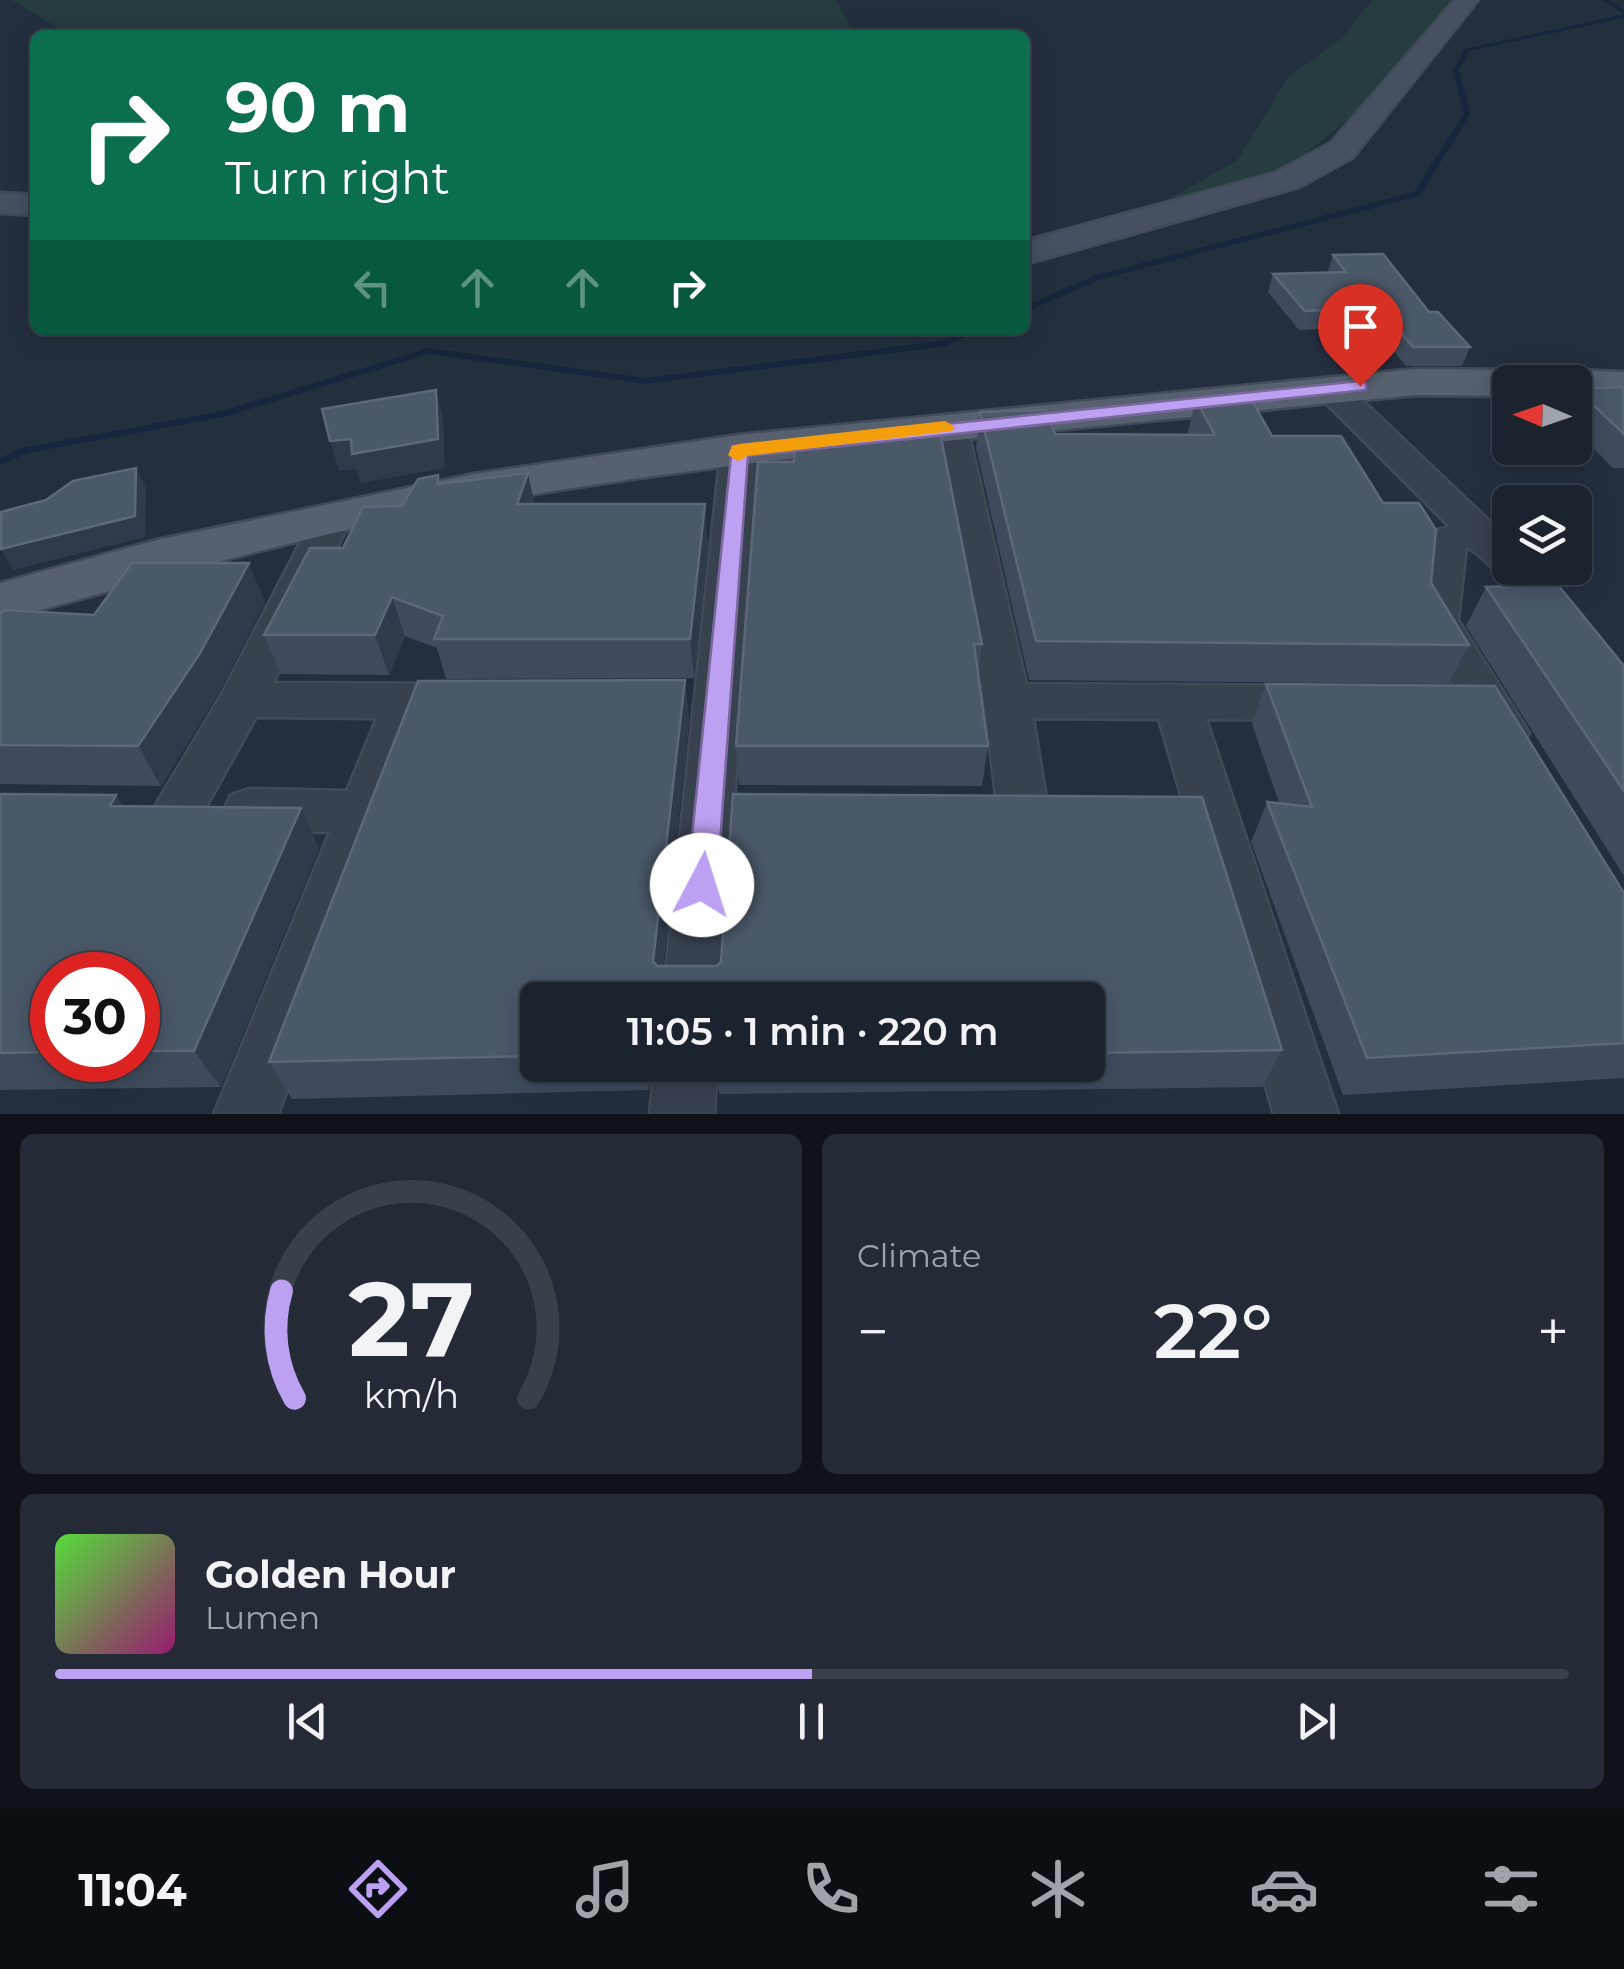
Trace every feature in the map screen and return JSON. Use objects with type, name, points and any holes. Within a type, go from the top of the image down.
[{"type":"main road","points":[[1030,252],[1287,180],[1314,167],[1342,150],[1467,0]]},
{"type":"main road","points":[[0,203],[30,205]]},
{"type":"main road","points":[[8,606],[157,558],[474,489],[739,450],[950,426],[1331,388],[1492,382]]},
{"type":"main road","points":[[1592,384],[1624,386]]},
{"type":"street","points":[[1331,388],[1492,547]]},
{"type":"street","points":[[950,426],[1007,701],[1023,811]]},
{"type":"street","points":[[695,982],[728,809],[699,699],[739,450]]},
{"type":"street","points":[[332,520],[242,700],[159,808],[364,812]]},
{"type":"street","points":[[1492,558],[1446,540],[1436,620],[1527,769]]},
{"type":"street","points":[[242,700],[504,700]]},
{"type":"street","points":[[246,1114],[406,701]]},
{"type":"street","points":[[1007,701],[1352,704]]},
{"type":"street","points":[[1177,702],[1306,1114]]},
{"type":"street","points":[[1430,704],[1488,705]]},
{"type":"street","points":[[1155,812],[1212,812]]},
{"type":"street","points":[[682,1114],[685,1082]]},
{"type":"green space","points":[[12,0],[837,0],[852,30],[62,30]]},
{"type":"green space","points":[[1372,0],[1453,0],[1356,113],[1285,170],[1187,198],[1172,197],[1237,161],[1288,77],[1342,38]]},
{"type":"building","points":[[1383,254],[1429,312],[1438,312],[1470,347],[1413,347],[1380,308],[1305,311],[1273,274],[1346,272],[1333,255]]},
{"type":"building","points":[[1624,387],[1624,434],[1592,404],[1592,388]]},
{"type":"building","points":[[436,390],[438,439],[352,454],[351,439],[330,441],[322,409]]},
{"type":"building","points":[[1196,400],[1252,401],[1272,436],[1341,436],[1383,503],[1419,503],[1436,530],[1431,583],[1469,645],[1036,641],[980,412],[1046,410],[1055,434],[1215,435]]},
{"type":"building","points":[[939,427],[982,644],[974,644],[988,746],[736,746],[758,462],[794,462],[796,440],[880,442],[879,429]]},
{"type":"building","points":[[136,468],[135,516],[1,549],[1,512],[46,500],[73,481]]},
{"type":"building","points":[[528,473],[517,504],[705,504],[690,639],[434,639],[443,616],[392,597],[375,635],[264,635],[310,548],[343,548],[363,507],[402,506],[418,479],[438,475],[438,484]]},
{"type":"building","points":[[132,563],[249,563],[200,653],[138,746],[0,745],[0,614],[4,610],[94,615]]},
{"type":"building","points":[[1558,585],[1624,666],[1624,791],[1486,587]]},
{"type":"building","points":[[685,680],[653,961],[657,966],[717,966],[721,962],[733,794],[1202,797],[1282,1050],[1105,1053],[1105,982],[520,982],[520,1056],[269,1062],[418,681]]},
{"type":"building","points":[[1266,684],[1495,686],[1624,893],[1624,1043],[1367,1058],[1267,802],[1312,807]]},
{"type":"building","points":[[0,794],[116,795],[110,806],[301,808],[194,1051],[160,1051],[160,952],[30,952],[30,1052],[0,1053]]},
{"type":"waterway","points":[[1605,0],[1624,12]]},
{"type":"waterway","points":[[1030,307],[1099,277],[1417,194],[1467,114],[1456,70],[1467,50],[1624,16]]},
{"type":"waterway","points":[[0,462],[25,450],[224,414],[428,351],[646,381],[942,344],[964,335]]},
{"type":"slow traffic","points":[[738,455],[739,450],[945,427]]},
{"type":"route","points":[[702,885],[739,450],[1360,386]]}]
